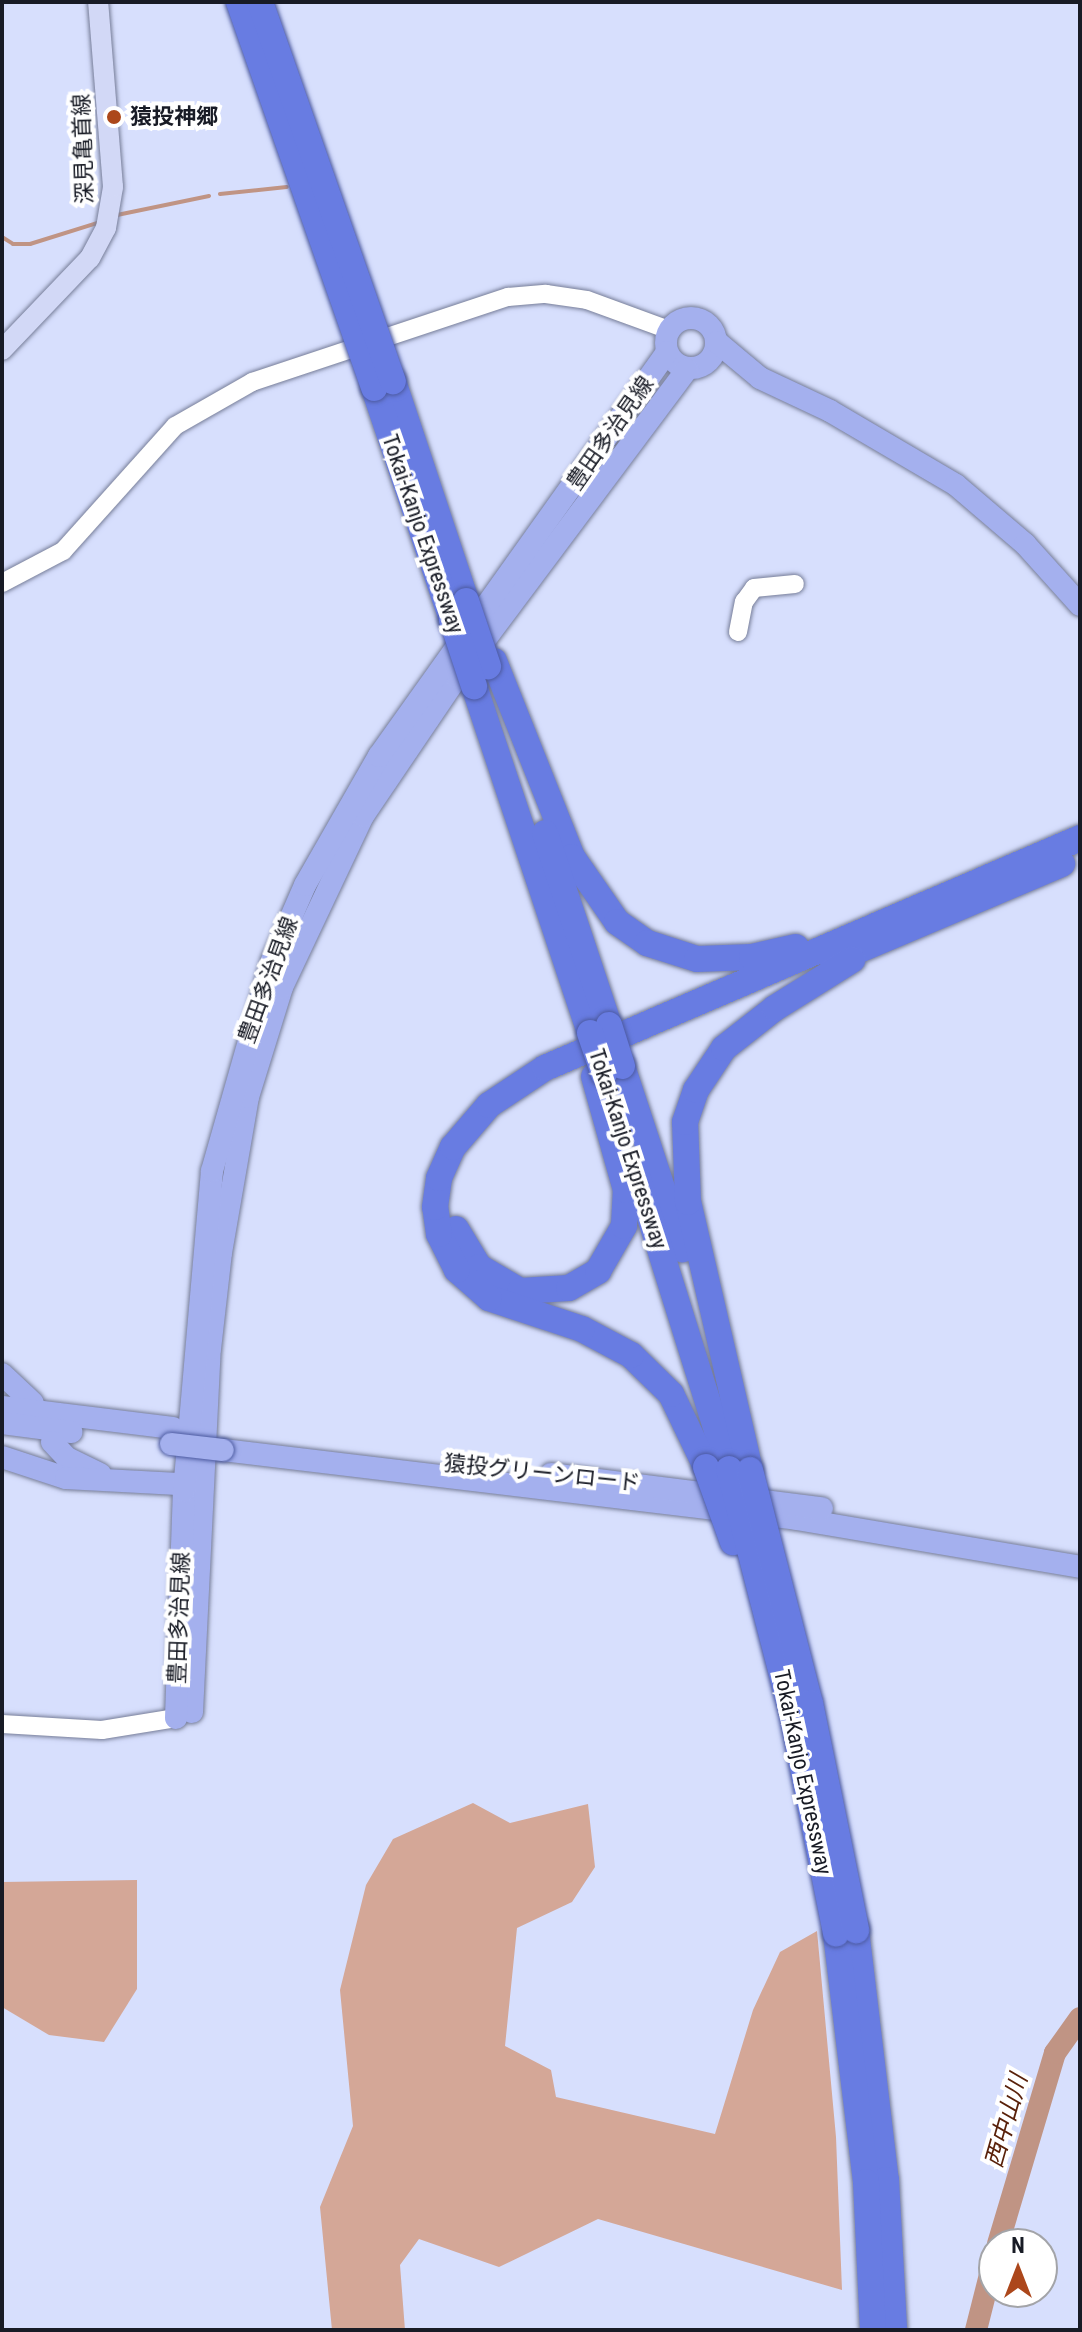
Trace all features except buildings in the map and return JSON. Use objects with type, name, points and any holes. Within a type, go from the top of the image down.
[{"type":"highway","name":"Tokai-Kanjo Expressway","points":[[239,2],[384,384],[462,601],[593,1032]]},
{"type":"highway","name":"Tokai-Kanjo Expressway","points":[[260,2],[384,384],[462,601]]},
{"type":"highway","name":"Tokai-Kanjo Expressway","points":[[485,671],[528,848],[607,1072],[728,1469],[810,1703],[846,1932],[894,2330]]},
{"type":"highway","points":[[485,671],[572,857],[605,909],[631,933],[680,956],[716,960],[768,954],[880,933]]},
{"type":"highway","points":[[607,1072],[626,1190],[618,1242],[598,1271],[569,1288],[537,1293],[505,1286],[468,1255],[453,1209],[464,1163],[498,1119],[567,1074],[880,933],[1080,838]]},
{"type":"highway","points":[[728,1469],[671,1394],[631,1355],[582,1329],[504,1305],[466,1281],[439,1234],[439,1178],[463,1132],[524,1079],[880,933],[1080,856]]},
{"type":"highway","points":[[728,1469],[688,1202],[685,1122],[703,1076],[738,1036],[880,933]]},
{"type":"highway","name":"Tokai-Kanjo Expressway","points":[[728,1469],[846,1932]]},
{"type":"highway","name":"Tokai-Kanjo Expressway","points":[[873,2330],[876,2181]]},
{"type":"main road","name":"深見亀首線","points":[[2,350],[90,258],[106,228],[113,187],[98,2]]},
{"type":"main road","name":"豊田多治見線","points":[[184,1715],[212,1171],[250,1023],[287,923],[379,756],[682,319],[699,319],[713,329],[717,342],[760,378],[830,411],[956,485],[1025,544],[1080,605]]},
{"type":"main road","name":"豊田多治見線","points":[[668,341],[696,367],[760,378]]},
{"type":"main road","name":"豊田多治見線","points":[[195,1484],[227,1210],[263,1041],[296,951],[363,816],[415,738],[717,342]]},
{"type":"main road","points":[[2,1374],[20,1385],[33,1403]]},
{"type":"main road","name":"猿投グリーンロード","points":[[2,1407],[172,1436],[797,1519],[1080,1567]]},
{"type":"main road","name":"猿投グリーンロード","points":[[2,1423],[172,1436]]},
{"type":"main road","points":[[52,1442],[79,1466],[119,1479]]},
{"type":"main road","name":"猿投グリーンロード","points":[[223,1443],[792,1503],[1080,1552]]},
{"type":"main road","points":[[2,1457],[66,1478],[195,1484]]},
{"type":"street","points":[[2,583],[63,551],[175,426],[252,382],[508,297],[546,294],[587,300],[668,341]]},
{"type":"street","points":[[738,632],[744,602],[754,588],[795,584]]},
{"type":"street","points":[[2,1724],[102,1730],[184,1715]]},
{"type":"shaded area","points":[[473,1803],[510,1823],[588,1804],[595,1867],[572,1902],[517,1928],[505,2046],[551,2070],[556,2097],[715,2134],[753,2010],[780,1952],[817,1931],[836,2137],[842,2290],[598,2219],[499,2267],[419,2239],[400,2265],[405,2330],[332,2330],[320,2207],[353,2126],[340,1990],[366,1885],[393,1839]]},
{"type":"shaded area","points":[[137,1880],[137,1989],[104,2042],[49,2035],[2,2007],[2,1882]]},
{"type":"waterway","points":[[220,194],[287,187]]},
{"type":"waterway","points":[[117,215],[209,196]]},
{"type":"waterway","points":[[2,237],[13,244],[30,244],[97,223]]},
{"type":"waterway","name":"西中山川","points":[[1003,2228],[1055,2053],[1080,2018]]},
{"type":"waterway","name":"西中山川","points":[[976,2330],[982,2308]]},
{"type":"place","name":"猿投神郷","points":[[114,117]]}]
